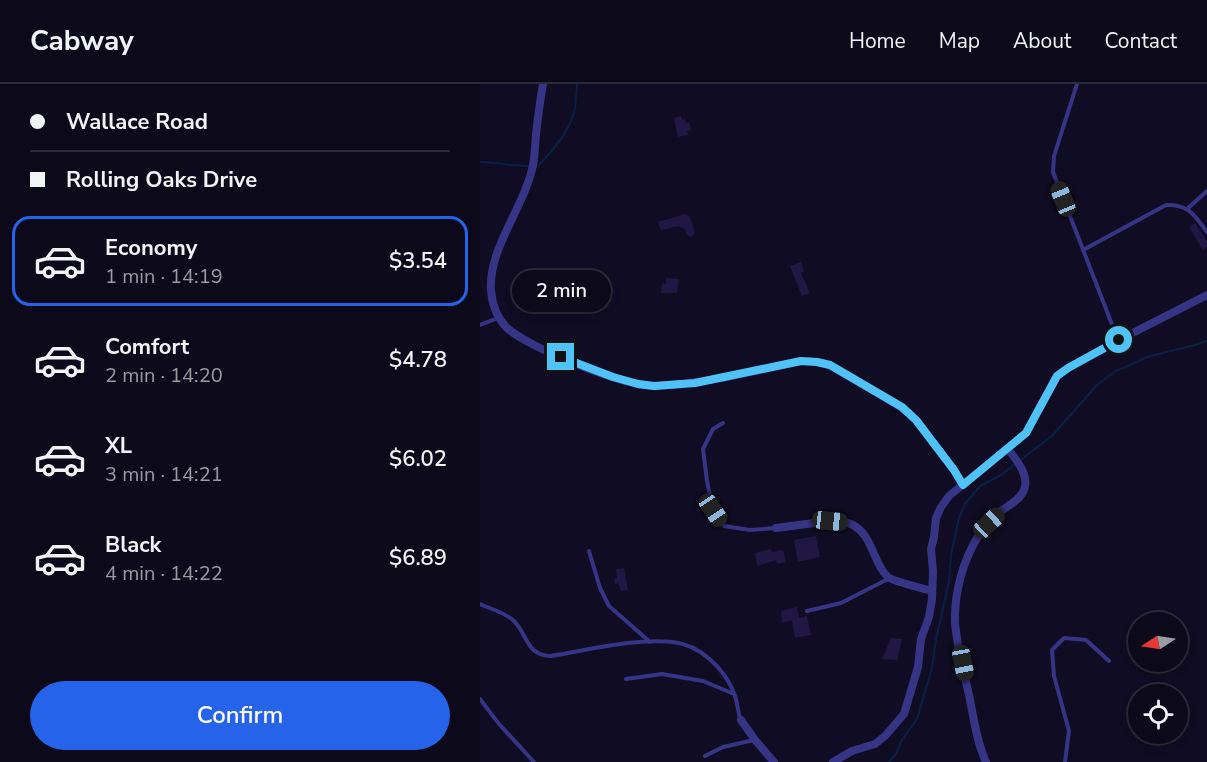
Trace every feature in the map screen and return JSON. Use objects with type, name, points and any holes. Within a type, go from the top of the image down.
[{"type":"street","points":[[543,84],[533,166],[524,195],[498,251],[490,287],[492,305],[506,326],[518,337],[573,362],[613,377],[654,386],[695,383],[801,361],[830,365],[902,407],[916,420],[963,485]]},
{"type":"street","points":[[833,762],[852,751],[875,744],[904,714],[918,667],[921,639],[929,617],[932,591],[931,549],[936,518],[949,496],[1026,433],[1057,376],[1119,340],[1207,296]]},
{"type":"street","points":[[986,762],[978,741],[955,624],[957,595],[969,554],[980,534],[1001,511],[1019,499],[1024,491],[1026,479],[1008,448]]},
{"type":"street","points":[[776,528],[830,521],[850,524],[862,533],[888,578],[932,591]]},
{"type":"street","points":[[741,720],[754,740],[774,762]]},
{"type":"lane","points":[[1077,84],[1053,164],[1056,182],[1119,340]]},
{"type":"lane","points":[[1188,209],[1207,190]]},
{"type":"lane","points":[[1083,250],[1161,207],[1176,205],[1188,209],[1207,232]]},
{"type":"lane","points":[[480,325],[499,318]]},
{"type":"lane","points":[[723,423],[713,429],[703,449],[713,510],[724,526],[750,530],[776,528]]},
{"type":"lane","points":[[589,551],[600,588],[609,606],[651,642]]},
{"type":"lane","points":[[807,611],[841,603],[888,578]]},
{"type":"lane","points":[[480,604],[514,621],[533,651],[542,656],[637,642],[674,642],[691,647],[715,663],[735,694],[741,720]]},
{"type":"lane","points":[[1065,762],[1070,731],[1054,676],[1052,650],[1064,638],[1086,639],[1109,661]]},
{"type":"lane","points":[[626,679],[662,674],[703,681],[735,694]]},
{"type":"lane","points":[[480,699],[499,724],[534,762]]},
{"type":"lane","points":[[705,756],[723,747],[754,740]]},
{"type":"building","points":[[681,116],[686,123],[689,122],[691,130],[687,131],[688,135],[678,137],[674,118]]},
{"type":"building","points":[[685,214],[690,217],[695,233],[693,236],[687,235],[685,229],[679,226],[661,230],[658,222]]},
{"type":"building","points":[[1195,223],[1207,241],[1207,247],[1203,250],[1189,227]]},
{"type":"building","points":[[801,262],[804,272],[801,273],[810,293],[802,296],[790,266]]},
{"type":"building","points":[[666,278],[679,279],[677,293],[661,293],[662,283],[666,284]]},
{"type":"building","points":[[816,536],[820,557],[798,562],[794,540]]},
{"type":"building","points":[[771,549],[772,552],[783,550],[786,562],[777,564],[776,560],[757,566],[755,553]]},
{"type":"building","points":[[624,568],[628,590],[621,591],[614,579],[617,578],[616,569]]},
{"type":"building","points":[[797,607],[799,618],[807,616],[811,635],[795,638],[792,620],[782,623],[781,611]]},
{"type":"building","points":[[891,638],[902,639],[897,660],[882,659]]},
{"type":"waterway","points":[[539,165],[570,124],[575,108],[577,84]]},
{"type":"waterway","points":[[480,162],[527,166]]},
{"type":"waterway","points":[[889,762],[917,719],[932,668],[949,582],[951,555],[959,518],[965,504],[980,486],[1001,475],[1052,436],[1097,385],[1117,370],[1147,357],[1207,341]]},
{"type":"route","points":[[561,357],[613,377],[654,386],[695,383],[801,361],[830,365],[902,407],[916,420],[963,485],[1026,433],[1057,376],[1119,340]]}]
